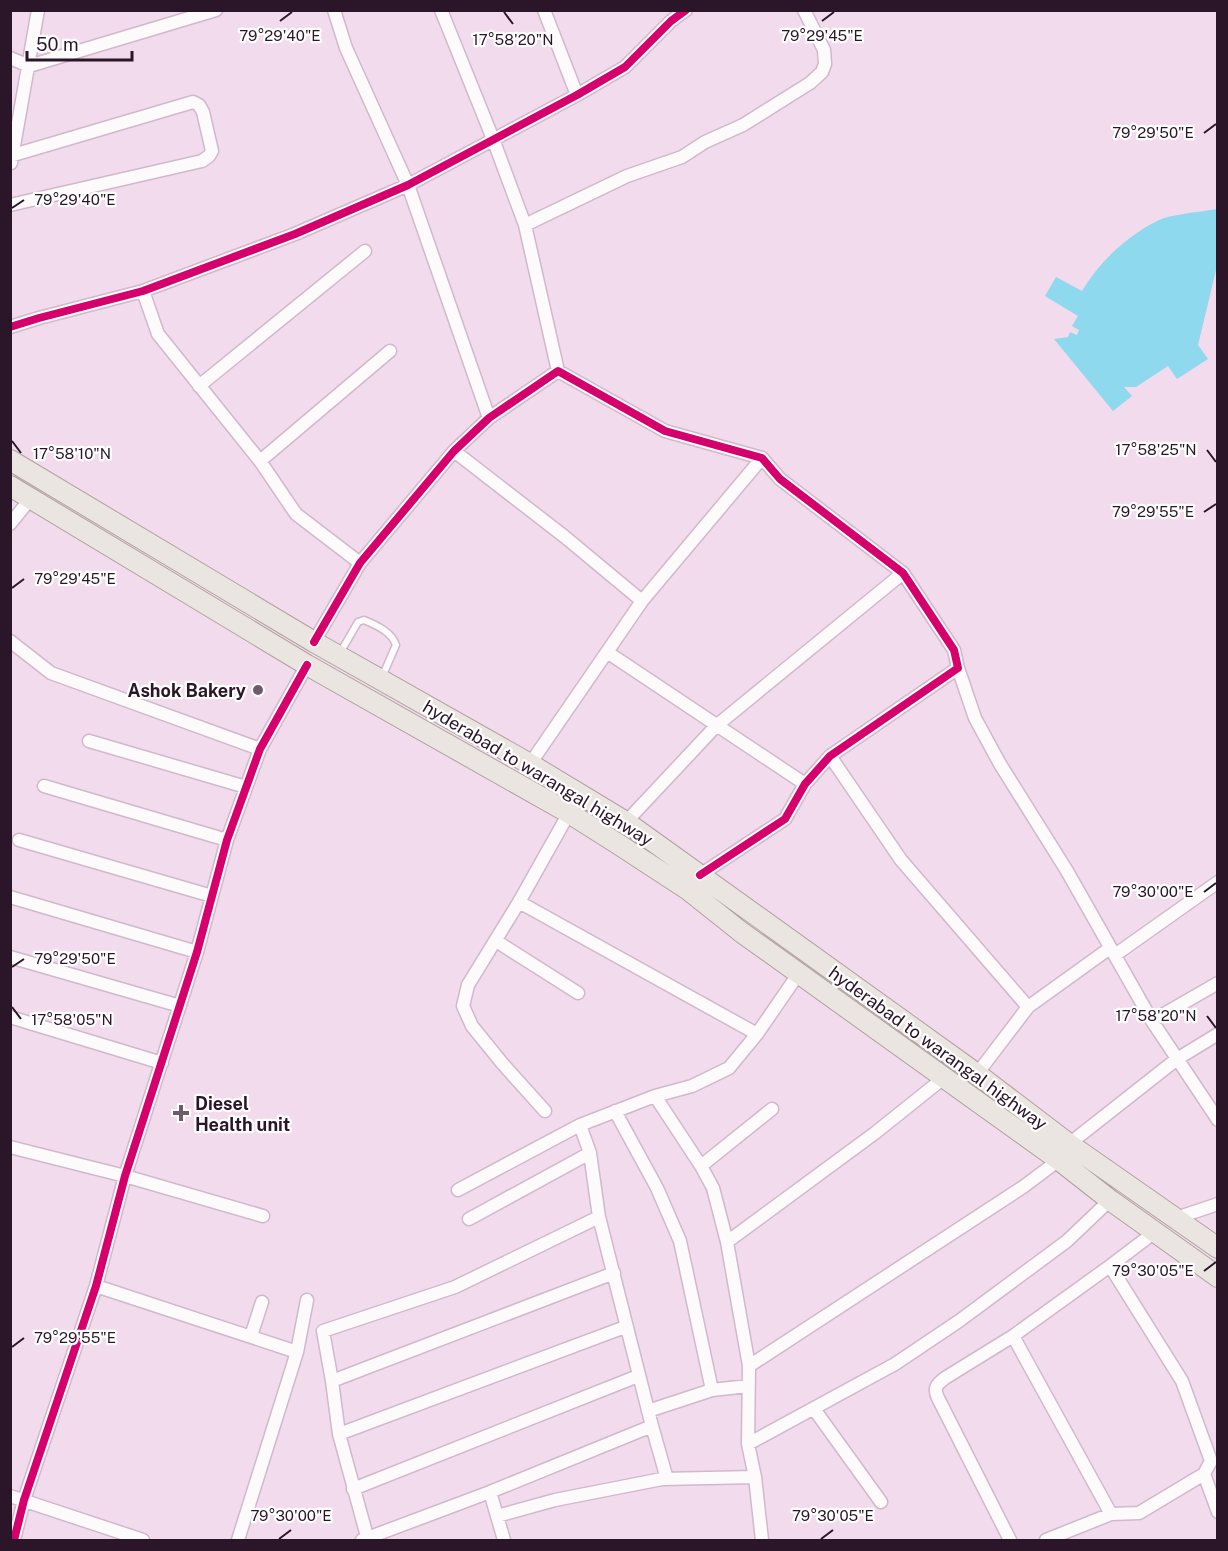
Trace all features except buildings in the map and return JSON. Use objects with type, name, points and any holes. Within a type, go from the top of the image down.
[{"type":"main road","name":"hyderabad to warangal highway","points":[[10,460],[314,642],[530,764],[626,822],[977,1074],[1064,1152],[1176,1218],[1218,1248]]},
{"type":"main road","points":[[10,486],[307,665],[568,813],[687,889],[741,932],[945,1077],[1064,1152],[1110,1200],[1218,1277]]},
{"type":"street","points":[[10,205],[202,161],[212,151],[203,112],[199,105],[193,102],[11,158],[38,10]]},
{"type":"street","points":[[10,58],[29,66],[216,10]]},
{"type":"street","points":[[334,10],[346,48],[408,185],[489,418]]},
{"type":"street","points":[[441,10],[525,225],[558,371],[665,431],[762,458],[780,479],[903,573],[954,650],[958,668],[980,728],[1000,764],[1067,871],[1152,1021],[1218,1120]]},
{"type":"street","points":[[544,10],[577,95]]},
{"type":"street","points":[[10,327],[143,291],[295,234],[408,185],[625,67],[670,21],[686,10]]},
{"type":"street","points":[[525,225],[627,176],[682,157],[705,142],[743,126],[810,83],[822,72],[825,64],[824,50],[804,10]]},
{"type":"street","points":[[199,386],[365,251]]},
{"type":"street","points":[[143,291],[158,334],[260,461],[296,514],[360,562]]},
{"type":"street","points":[[260,461],[390,351]]},
{"type":"street","points":[[314,642],[360,562],[454,451],[489,418],[558,371]]},
{"type":"street","points":[[454,451],[565,537],[642,601]]},
{"type":"street","points":[[530,764],[642,601],[762,458]]},
{"type":"street","points":[[10,524],[31,498]]},
{"type":"street","points":[[626,822],[716,726],[903,573]]},
{"type":"street","points":[[10,641],[51,673],[260,749]]},
{"type":"street","points":[[607,652],[805,784]]},
{"type":"street","points":[[14,1540],[24,1500],[96,1286],[125,1176],[180,1006],[227,840],[260,749],[307,665]]},
{"type":"street","points":[[700,875],[785,819],[805,784],[830,756],[958,668]]},
{"type":"street","points":[[89,741],[246,787]]},
{"type":"street","points":[[830,756],[901,860],[1028,1007]]},
{"type":"street","points":[[44,786],[227,840]]},
{"type":"street","points":[[545,1111],[502,1064],[472,1026],[463,1006],[468,985],[519,902],[568,813]]},
{"type":"street","points":[[19,840],[212,896]]},
{"type":"street","points":[[977,1074],[1028,1007],[1218,882]]},
{"type":"street","points":[[10,897],[196,952]]},
{"type":"street","points":[[519,902],[757,1034]]},
{"type":"street","points":[[496,941],[578,993]]},
{"type":"street","points":[[10,957],[180,1006]]},
{"type":"street","points":[[458,1190],[580,1125],[655,1096],[692,1086],[729,1068],[757,1034],[798,973]]},
{"type":"street","points":[[1152,1021],[1218,983]]},
{"type":"street","points":[[10,1017],[162,1063]]},
{"type":"street","points":[[749,1366],[1023,1187],[1177,1059],[1218,1034]]},
{"type":"street","points":[[727,1242],[875,1133],[945,1077]]},
{"type":"street","points":[[655,1096],[713,1188],[727,1242],[749,1366],[748,1444],[755,1477],[762,1540]]},
{"type":"street","points":[[701,1166],[772,1109]]},
{"type":"street","points":[[615,1111],[657,1188],[680,1242],[712,1390]]},
{"type":"street","points":[[580,1125],[590,1153],[599,1217],[615,1273],[625,1327],[667,1479]]},
{"type":"street","points":[[10,1147],[125,1176],[263,1216]]},
{"type":"street","points":[[469,1219],[590,1153]]},
{"type":"street","points":[[748,1444],[895,1364],[994,1297],[1067,1241],[1110,1200]]},
{"type":"street","points":[[1176,1218],[1218,1204]]},
{"type":"street","points":[[599,1217],[454,1287],[323,1331],[339,1434],[366,1540],[652,1426]]},
{"type":"street","points":[[1010,1540],[935,1391],[936,1387],[945,1378],[1013,1336],[1155,1232]]},
{"type":"street","points":[[1046,1540],[1110,1514],[1139,1513],[1204,1474],[1214,1457],[1182,1381],[1110,1266]]},
{"type":"street","points":[[332,1381],[615,1273]]},
{"type":"street","points":[[96,1286],[297,1352]]},
{"type":"street","points":[[238,1540],[297,1352],[307,1300]]},
{"type":"street","points":[[251,1336],[262,1302]]},
{"type":"street","points":[[339,1434],[625,1327]]},
{"type":"street","points":[[1013,1336],[1110,1514]]},
{"type":"street","points":[[353,1489],[638,1376]]},
{"type":"street","points":[[648,1411],[712,1390],[748,1386]]},
{"type":"street","points":[[814,1409],[881,1502]]},
{"type":"street","points":[[1204,1474],[1218,1512]]},
{"type":"street","points":[[497,1516],[555,1500],[667,1479],[755,1477]]},
{"type":"street","points":[[490,1492],[504,1540]]},
{"type":"street","points":[[10,1496],[138,1540]]},
{"type":"lane","points":[[339,656],[358,622],[364,620],[372,624],[393,637],[396,645],[381,680]]},
{"type":"water","points":[[1217,209],[1217,266],[1198,345],[1208,359],[1177,379],[1168,366],[1136,387],[1124,387],[1132,396],[1113,411],[1054,339],[1068,337],[1070,332],[1077,335],[1079,330],[1072,326],[1078,316],[1045,296],[1056,277],[1082,291],[1105,260],[1135,234],[1157,221]]},
{"type":"cycle path","points":[[10,327],[143,291],[295,234],[408,185],[625,67],[671,21],[686,10]]},
{"type":"cycle path","points":[[314,642],[360,563],[454,451],[489,418],[558,371],[665,431],[762,458],[780,479],[903,573],[954,650],[958,668],[830,756],[805,784],[785,819],[700,875]]},
{"type":"cycle path","points":[[14,1540],[24,1500],[96,1286],[125,1176],[197,952],[227,840],[260,749],[307,665]]},
{"type":"place","name":"Ashok Bakery","points":[[258,690]]},
{"type":"place","name":"Diesel Health unit","points":[[181,1113]]}]
